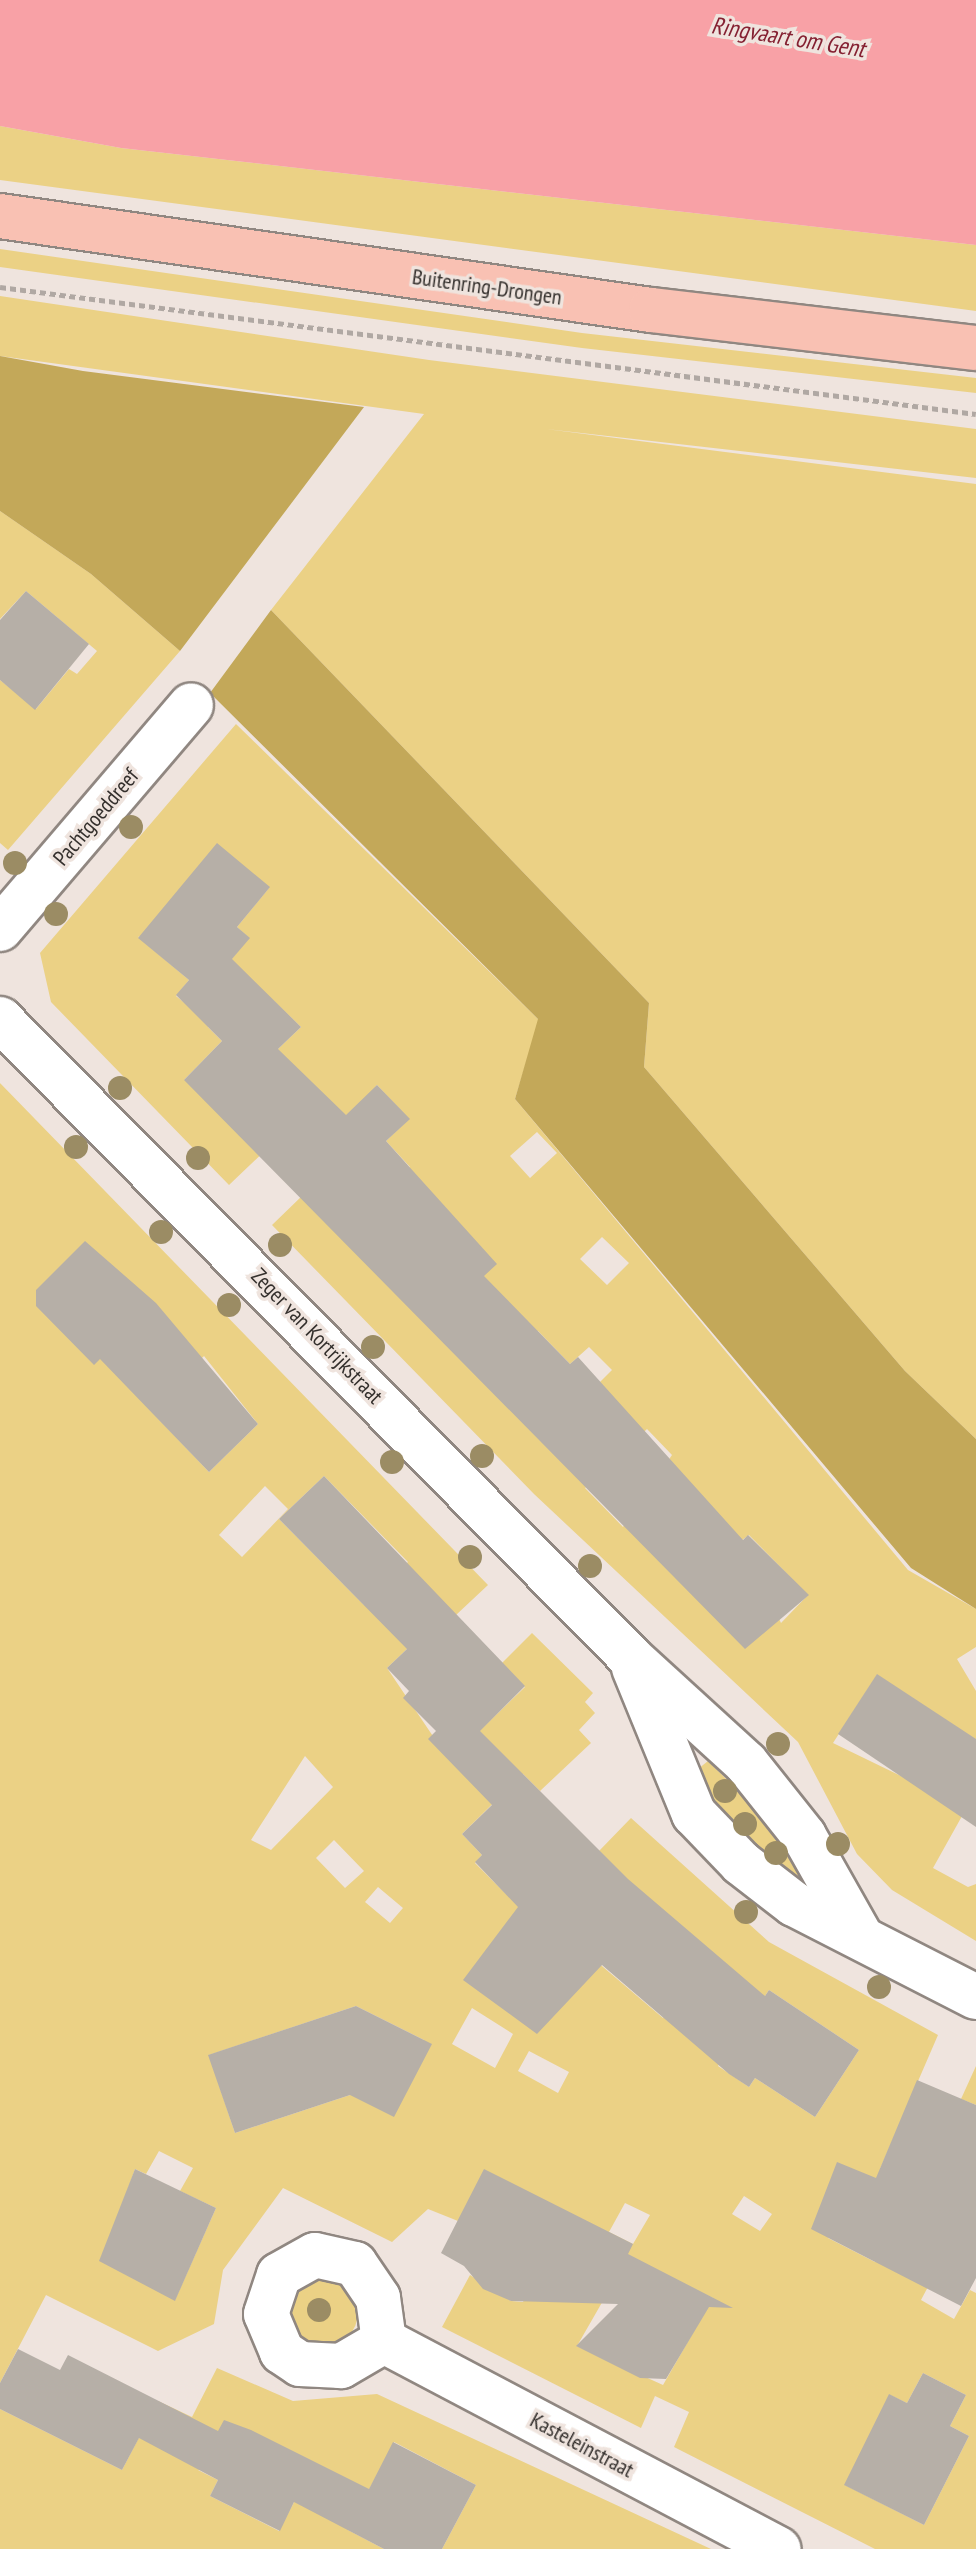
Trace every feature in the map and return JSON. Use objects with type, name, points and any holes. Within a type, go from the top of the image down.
[{"type":"highway","name":"Buitenring-Drongen","points":[[0,216],[636,308],[976,348]]},
{"type":"street","name":"Pachtgoeddreef","points":[[0,929],[191,705]]},
{"type":"street","name":"Zeger van Kortrijkstraat","points":[[0,1019],[630,1657],[746,1763],[804,1836],[860,1935]]},
{"type":"street","name":"Zeger van Kortrijkstraat","points":[[630,1657],[694,1814],[794,1904],[860,1935],[976,1997]]},
{"type":"street","name":"Kasteleinstraat","points":[[384,2341],[779,2549]]},
{"type":"path","points":[[0,287],[976,414]]},
{"type":"shaded area","points":[[0,126],[121,148],[976,245],[976,311],[0,180]]},
{"type":"shaded area","points":[[0,249],[582,333],[976,378],[976,393],[582,348],[0,267]]},
{"type":"shaded area","points":[[0,296],[429,360],[976,429],[976,478],[546,429],[976,484],[976,1439],[905,1371],[644,1067],[649,1003],[271,610],[424,414],[0,356]]},
{"type":"shaded area","points":[[0,356],[83,371],[364,407],[180,651],[91,574],[0,511]]},
{"type":"shaded area","points":[[0,511],[91,574],[180,651],[8,850],[0,843],[0,680],[36,709],[69,669],[77,674],[97,651],[26,591],[0,619]]},
{"type":"shaded area","points":[[271,610],[649,1003],[644,1067],[905,1371],[976,1439],[976,1609],[911,1568],[515,1099],[538,1019],[210,693]]},
{"type":"shaded area","points":[[236,724],[539,1020],[515,1099],[908,1570],[976,1609],[976,1647],[957,1659],[976,1691],[976,1791],[933,1868],[968,1887],[976,1884],[976,1941],[892,1890],[857,1854],[798,1742],[534,1494],[272,1225],[303,1195],[359,1216],[410,1167],[386,1141],[409,1119],[377,1085],[339,1129],[314,1104],[229,1185],[51,1002],[40,953]],"holes":[[[269,888],[237,927],[249,938],[191,1008],[176,996],[189,980],[138,937]],[[273,1000],[301,1027],[278,1049],[184,1080],[222,1041],[208,1027]],[[537,1132],[557,1153],[530,1178],[510,1156]],[[602,1237],[629,1263],[607,1285],[580,1259]],[[538,1331],[570,1364],[589,1347],[612,1370],[594,1388],[484,1383]],[[647,1429],[672,1455],[623,1527],[585,1488]],[[749,1535],[808,1595],[781,1623],[742,1540]],[[877,1675],[903,1777],[833,1743]]]},
{"type":"shaded area","points":[[0,1083],[488,1585],[456,1615],[449,1609],[387,1668],[449,1760],[525,1687],[502,1663],[532,1633],[593,1693],[585,1702],[595,1713],[579,1730],[591,1743],[540,1791],[523,1774],[462,1834],[482,1855],[475,1863],[506,1894],[599,1851],[631,1818],[769,1942],[938,2035],[880,2169],[947,2251],[921,2300],[954,2319],[970,2290],[976,2293],[976,2549],[875,2549],[674,2447],[689,2412],[655,2396],[641,2428],[442,2327],[470,2275],[511,2301],[523,2302],[533,2282],[458,2221],[428,2209],[392,2242],[283,2188],[223,2270],[214,2324],[158,2351],[46,2295],[0,2383]],"holes":[[[204,1356],[258,1424],[209,1472],[149,1409]],[[324,1476],[408,1562],[364,1605],[279,1519]],[[265,1486],[288,1509],[242,1557],[219,1535]],[[305,1756],[333,1787],[271,1850],[251,1840]],[[334,1840],[364,1871],[345,1888],[316,1858]],[[378,1887],[403,1908],[390,1923],[365,1902]],[[716,1955],[663,2018],[596,1961]],[[769,1990],[859,2050],[815,2117],[755,2078],[749,2087],[718,2066]],[[356,2006],[424,2040],[414,2060],[350,2095],[235,2133],[209,2055]],[[472,2008],[513,2034],[495,2068],[452,2044]],[[529,2051],[569,2072],[558,2093],[518,2071]],[[159,2151],[193,2168],[180,2191],[216,2208],[175,2300],[114,2228],[135,2169],[146,2174]],[[744,2196],[772,2214],[760,2231],[732,2214]],[[625,2203],[650,2215],[633,2244],[609,2232]],[[842,2210],[889,2236],[875,2262],[828,2238]],[[627,2259],[713,2298],[663,2385],[577,2346]],[[923,2373],[966,2395],[950,2426],[969,2436],[924,2525],[845,2485],[890,2395],[907,2403]]]},
{"type":"shaded area","points":[[708,1761],[782,1834],[803,1882],[795,1885],[718,1817],[698,1769]]},
{"type":"shaded area","points":[[976,2066],[976,2105],[961,2099]]},
{"type":"shaded area","points":[[315,2276],[329,2276],[348,2286],[358,2305],[358,2319],[348,2338],[329,2348],[315,2348],[296,2338],[286,2319],[286,2305],[296,2286]]},
{"type":"shaded area","points":[[217,2368],[293,2401],[377,2394],[711,2549],[442,2549],[476,2485],[394,2442],[348,2530],[384,2549],[0,2549],[0,2409],[122,2470],[158,2401],[192,2417]],"holes":[[[315,2462],[279,2531],[210,2496],[218,2480],[198,2470]]]},
{"type":"water","name":"Ringvaart om Gent","points":[[0,0],[976,0],[976,245],[121,148],[0,126]]},
{"type":"building","points":[[26,591],[89,644],[35,710],[0,680],[0,620]]},
{"type":"building","points":[[217,843],[270,887],[237,927],[250,938],[232,959],[301,1027],[278,1049],[346,1115],[377,1085],[410,1119],[386,1141],[497,1264],[484,1276],[570,1364],[578,1357],[743,1540],[748,1535],[809,1595],[745,1649],[184,1080],[222,1041],[176,995],[189,980],[138,938]]},
{"type":"building","points":[[85,1241],[156,1303],[258,1424],[209,1472],[100,1359],[94,1365],[36,1306],[36,1290]]},
{"type":"building","points":[[324,1476],[525,1686],[480,1731],[628,1879],[765,1996],[769,1990],[859,2050],[815,2117],[755,2078],[749,2087],[729,2074],[602,1965],[537,2034],[463,1980],[518,1907],[475,1862],[482,1855],[462,1834],[492,1805],[428,1739],[436,1731],[403,1698],[409,1691],[387,1668],[407,1649],[279,1519]]},
{"type":"building","points":[[877,1674],[976,1739],[976,1827],[838,1734]]},
{"type":"building","points":[[356,2006],[432,2044],[394,2117],[350,2095],[235,2133],[208,2055]]},
{"type":"building","points":[[917,2080],[976,2105],[976,2278],[961,2306],[811,2229],[837,2162],[876,2178]]},
{"type":"building","points":[[135,2169],[216,2208],[175,2301],[99,2261]]},
{"type":"building","points":[[484,2169],[633,2244],[628,2254],[733,2308],[709,2307],[666,2379],[640,2378],[576,2346],[618,2304],[511,2301],[483,2289],[464,2266],[441,2253]]},
{"type":"building","points":[[18,2349],[60,2370],[68,2355],[218,2431],[224,2420],[251,2430],[369,2489],[393,2442],[476,2485],[442,2549],[384,2549],[294,2502],[280,2531],[210,2496],[218,2480],[139,2438],[122,2470],[0,2409],[0,2383]]},
{"type":"building","points":[[923,2373],[966,2395],[950,2426],[969,2436],[924,2525],[844,2485],[889,2394],[907,2403]]}]
